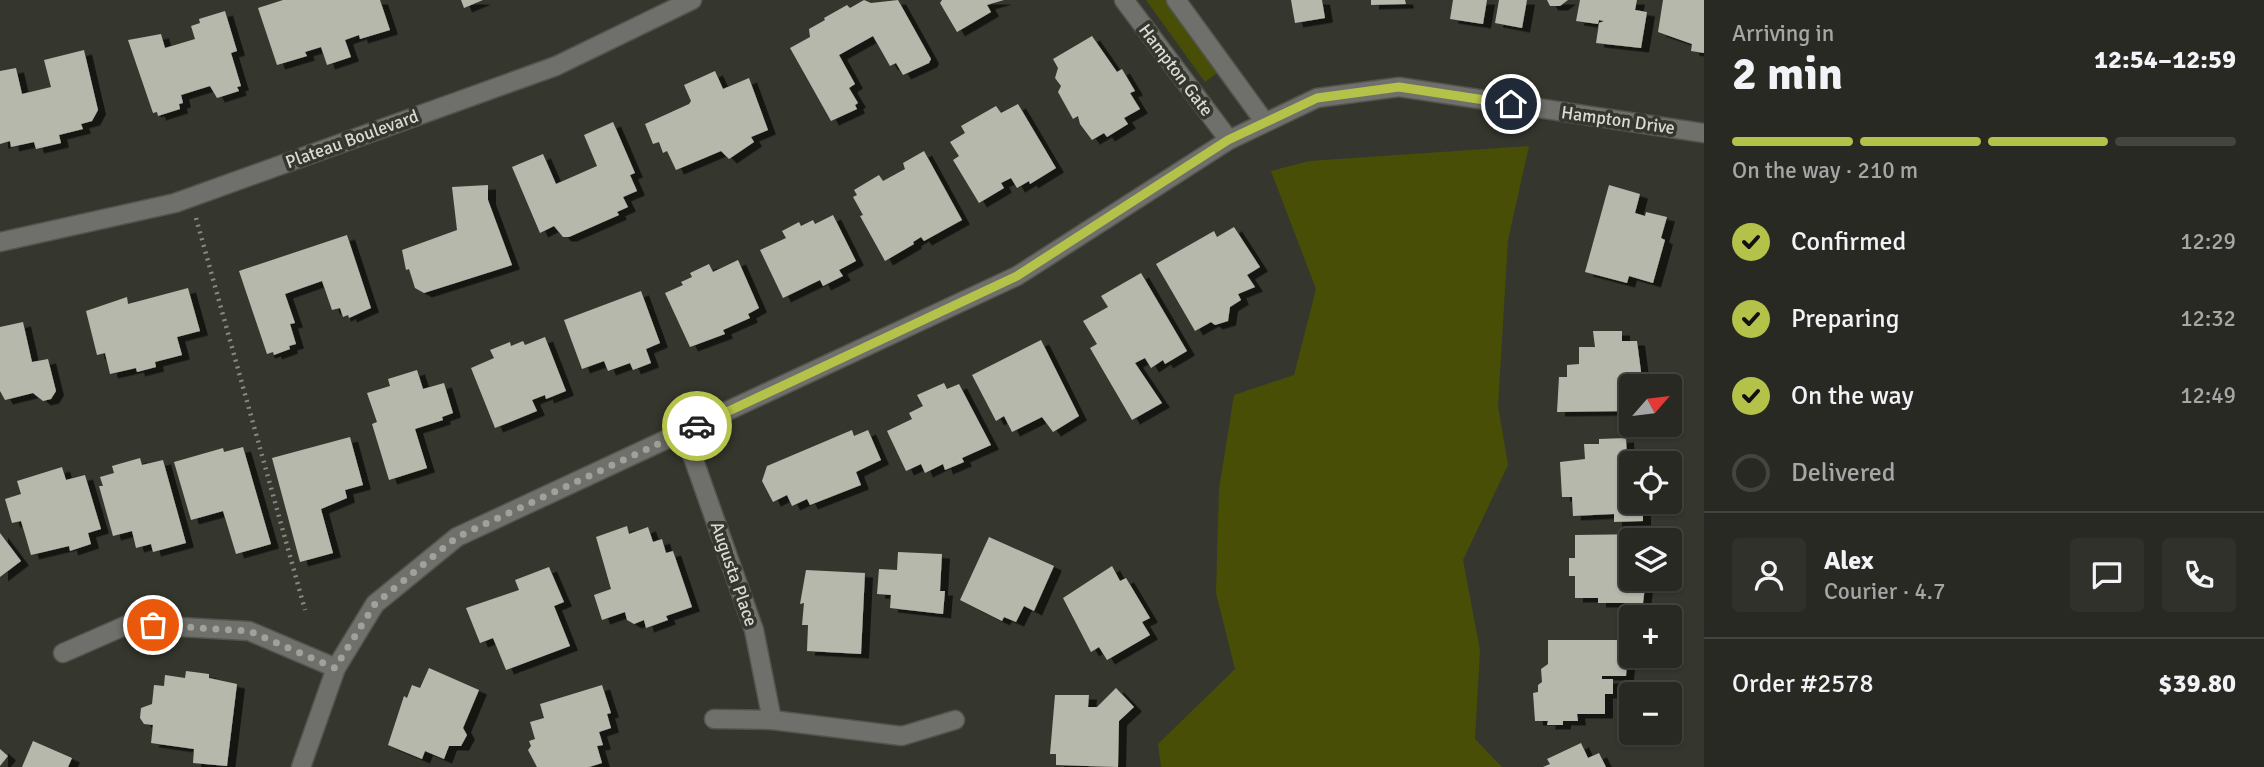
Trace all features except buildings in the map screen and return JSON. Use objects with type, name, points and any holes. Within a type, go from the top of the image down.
[{"type":"street","name":"Plateau Boulevard","points":[[0,242],[191,197],[556,66],[692,0]]},
{"type":"street","name":"Hampton Gate","points":[[1124,0],[1228,140]]},
{"type":"street","points":[[1176,0],[1264,121]]},
{"type":"street","name":"Hampton Drive","points":[[301,767],[335,668],[375,604],[457,537],[1017,276],[1228,140],[1264,121],[1317,98],[1399,87],[1704,133]]},
{"type":"street","name":"Augusta Place","points":[[684,432],[754,630],[772,720]]},
{"type":"street","points":[[62,653],[129,624],[249,631],[335,668]]},
{"type":"street","points":[[714,719],[772,720],[902,736],[955,720]]},
{"type":"path","points":[[191,197],[305,610]]},
{"type":"green space","points":[[1146,0],[1170,0],[1221,70],[1205,82]]},
{"type":"green space","points":[[1529,146],[1508,240],[1498,406],[1508,465],[1463,560],[1480,650],[1475,739],[1502,767],[1161,767],[1158,744],[1235,669],[1216,593],[1219,489],[1234,395],[1294,375],[1316,289],[1271,171],[1309,161]]},
{"type":"way so far","points":[[153,625],[249,631],[335,668],[375,604],[457,537],[697,426]]},
{"type":"route","points":[[697,426],[1017,276],[1228,140],[1317,98],[1399,87],[1511,104]]}]
